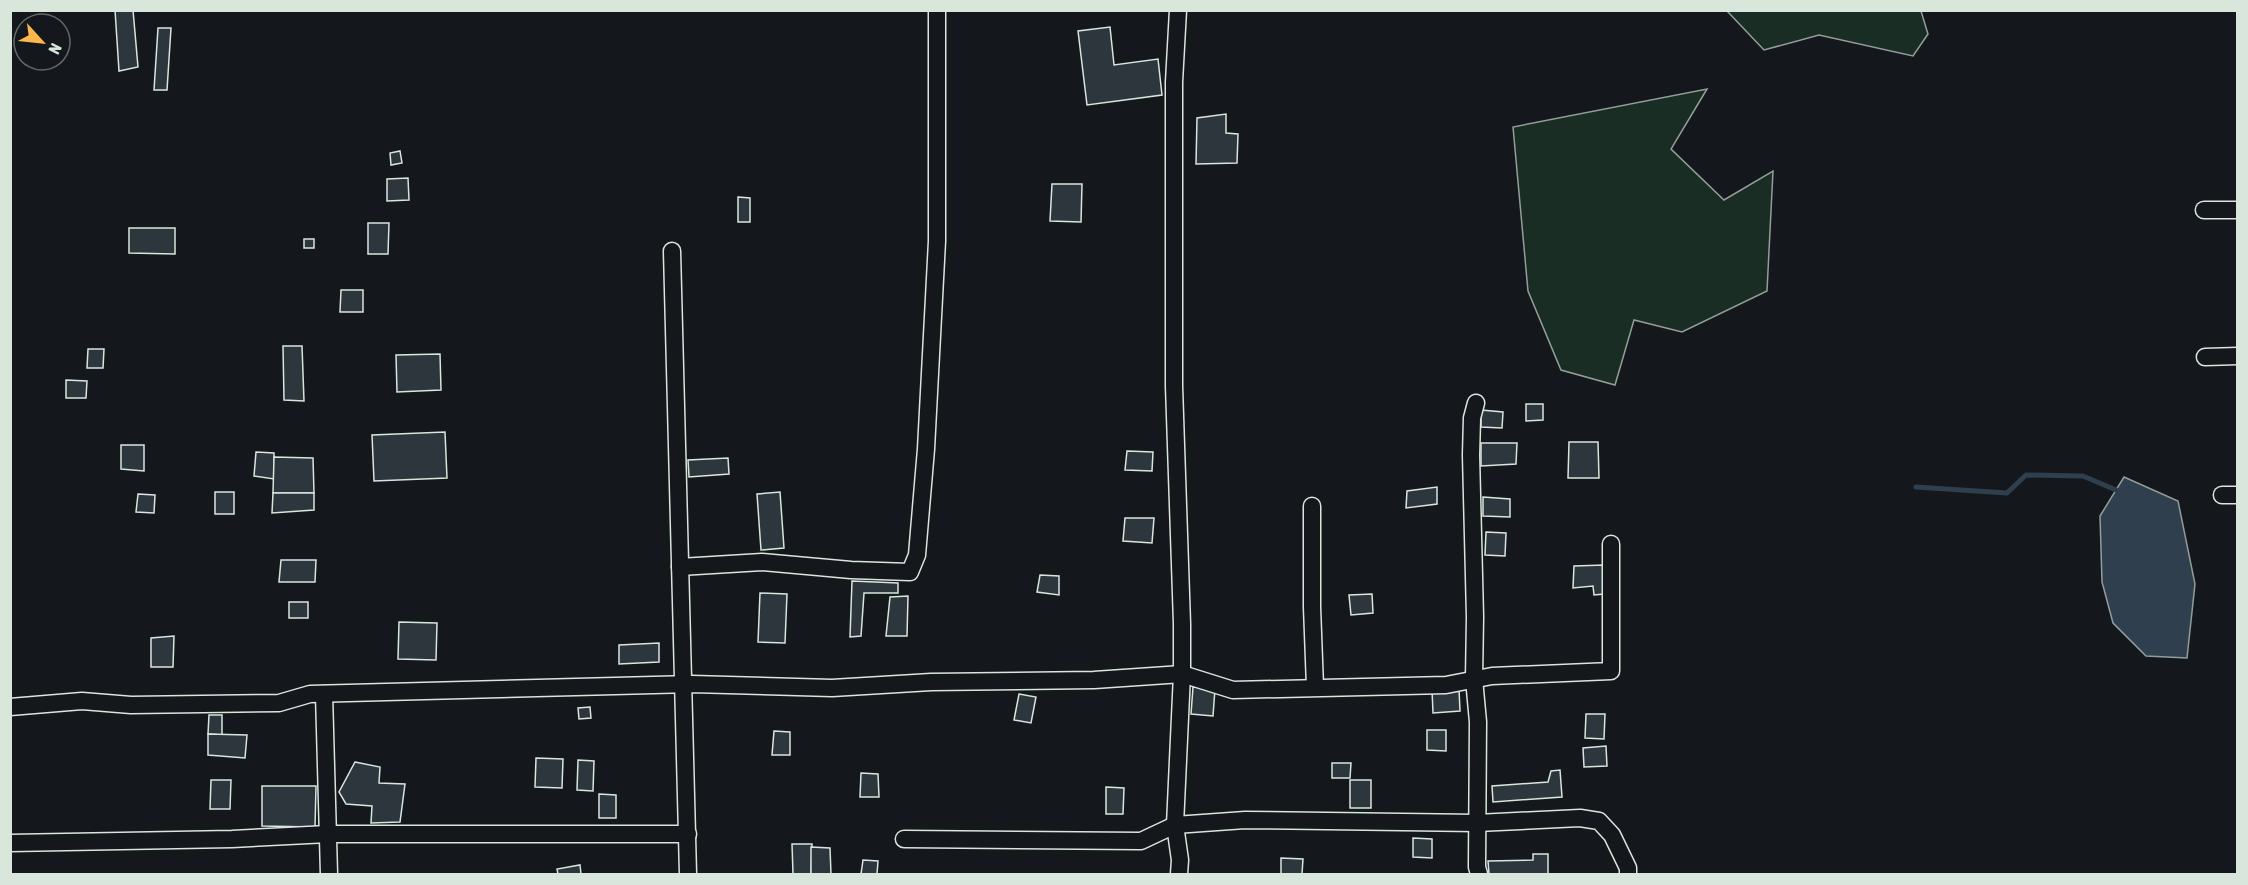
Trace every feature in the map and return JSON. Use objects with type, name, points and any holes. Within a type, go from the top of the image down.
[{"type":"street","points":[[680,567],[762,562],[851,570],[910,572],[917,555],[926,449],[937,241],[937,10]]},
{"type":"street","points":[[1178,10],[1174,82],[1174,386],[1182,674],[1175,825],[1180,860],[1179,874]]},
{"type":"street","points":[[2204,210],[2238,210]]},
{"type":"street","points":[[672,251],[688,874]]},
{"type":"street","points":[[2205,357],[2238,356]]},
{"type":"street","points":[[1476,403],[1472,418],[1471,455],[1475,617],[1474,679],[1478,722],[1476,867],[1479,874]]},
{"type":"street","points":[[1312,506],[1315,687]]},
{"type":"street","points":[[10,707],[82,700],[131,705],[279,703],[310,694],[704,684],[832,688],[941,682],[1094,680],[1182,674],[1233,690],[1446,685],[1492,676],[1611,670],[1611,544]]},
{"type":"street","points":[[324,694],[329,874]]},
{"type":"street","points":[[904,839],[1142,841],[1175,825],[1245,820],[1477,823],[1580,818],[1599,821],[1612,835],[1628,868],[1628,874]]},
{"type":"street","points":[[10,843],[232,839],[328,834],[688,834]]},
{"type":"green space","points":[[1727,11],[1921,11],[1928,34],[1913,56],[1819,35],[1764,50]]},
{"type":"green space","points":[[1707,89],[1671,149],[1724,200],[1773,171],[1767,291],[1682,332],[1634,320],[1615,385],[1561,370],[1528,291],[1513,127]]},
{"type":"water","points":[[2124,477],[2178,501],[2195,584],[2187,658],[2146,656],[2113,623],[2102,582],[2100,516]]},
{"type":"building","points":[[115,10],[133,10],[138,67],[119,71]]},
{"type":"building","points":[[1110,27],[1114,65],[1158,59],[1162,95],[1087,105],[1078,31]]},
{"type":"building","points":[[158,28],[171,28],[167,90],[154,90]]},
{"type":"building","points":[[1226,114],[1226,133],[1238,134],[1237,163],[1196,164],[1197,118]]},
{"type":"building","points":[[400,151],[402,163],[391,165],[390,153]]},
{"type":"building","points":[[408,178],[409,200],[387,201],[387,179]]},
{"type":"building","points":[[1052,184],[1082,184],[1081,222],[1050,221]]},
{"type":"building","points":[[738,197],[750,198],[750,222],[738,222]]},
{"type":"building","points":[[368,223],[389,223],[388,254],[368,254]]},
{"type":"building","points":[[129,228],[175,228],[175,254],[129,253]]},
{"type":"building","points":[[304,239],[314,239],[314,248],[304,248]]},
{"type":"building","points":[[341,290],[363,290],[363,312],[340,312]]},
{"type":"building","points":[[283,346],[302,346],[304,401],[284,400]]},
{"type":"building","points":[[88,349],[104,349],[103,368],[87,368]]},
{"type":"building","points":[[440,354],[441,390],[397,392],[396,355]]},
{"type":"building","points":[[66,380],[87,381],[86,398],[66,398]]},
{"type":"building","points":[[1526,404],[1543,404],[1543,420],[1526,421]]},
{"type":"building","points":[[1481,410],[1503,412],[1502,428],[1481,427]]},
{"type":"building","points":[[445,432],[447,478],[374,481],[372,435]]},
{"type":"building","points":[[1569,442],[1598,442],[1599,478],[1568,478]]},
{"type":"building","points":[[1481,443],[1517,443],[1516,464],[1481,466]]},
{"type":"building","points":[[121,445],[144,445],[144,471],[121,469]]},
{"type":"building","points":[[1127,451],[1153,452],[1152,471],[1125,470]]},
{"type":"building","points":[[256,452],[274,453],[274,479],[254,476]]},
{"type":"building","points":[[274,457],[313,458],[314,493],[273,493]]},
{"type":"building","points":[[728,458],[729,474],[689,477],[688,460]]},
{"type":"building","points":[[1437,487],[1437,504],[1406,508],[1407,491]]},
{"type":"building","points":[[215,492],[234,492],[234,514],[215,514]]},
{"type":"building","points":[[780,492],[784,548],[761,550],[757,494]]},
{"type":"building","points":[[273,493],[314,493],[314,510],[272,513]]},
{"type":"building","points":[[138,494],[155,495],[154,513],[136,512]]},
{"type":"building","points":[[1483,497],[1510,499],[1510,517],[1483,516]]},
{"type":"building","points":[[1125,518],[1154,518],[1152,543],[1123,541]]},
{"type":"building","points":[[1486,532],[1506,533],[1505,556],[1485,555]]},
{"type":"building","points":[[281,560],[316,560],[315,582],[279,582]]},
{"type":"building","points":[[1604,565],[1604,594],[1594,595],[1593,586],[1573,588],[1574,566]]},
{"type":"building","points":[[1040,575],[1059,576],[1059,595],[1037,592]]},
{"type":"building","points":[[852,581],[898,583],[898,593],[864,593],[861,636],[850,637]]},
{"type":"building","points":[[760,593],[787,594],[785,643],[758,642]]},
{"type":"building","points":[[1372,594],[1373,613],[1351,615],[1349,595]]},
{"type":"building","points":[[908,596],[907,636],[886,636],[890,597]]},
{"type":"building","points":[[289,602],[308,602],[308,618],[289,618]]},
{"type":"building","points":[[399,622],[437,623],[436,660],[398,659]]},
{"type":"building","points":[[174,636],[173,667],[151,667],[151,638]]},
{"type":"building","points":[[659,643],[659,662],[619,664],[619,645]]},
{"type":"building","points":[[1193,687],[1215,689],[1213,716],[1191,714]]},
{"type":"building","points":[[1459,689],[1460,711],[1433,713],[1432,690]]},
{"type":"building","points":[[1019,694],[1036,697],[1031,723],[1014,720]]},
{"type":"building","points":[[590,707],[591,718],[579,719],[578,708]]},
{"type":"building","points":[[1586,714],[1605,714],[1604,739],[1585,738]]},
{"type":"building","points":[[209,715],[222,715],[222,735],[208,734]]},
{"type":"building","points":[[1427,730],[1446,730],[1446,751],[1427,750]]},
{"type":"building","points":[[774,731],[790,732],[790,755],[772,755]]},
{"type":"building","points":[[208,734],[247,735],[245,758],[208,755]]},
{"type":"building","points":[[1606,746],[1607,766],[1584,767],[1583,748]]},
{"type":"building","points":[[536,758],[563,759],[562,788],[535,787]]},
{"type":"building","points":[[578,760],[594,761],[593,791],[577,790]]},
{"type":"building","points":[[355,762],[380,767],[379,783],[405,784],[400,822],[371,823],[372,806],[346,804],[339,792]]},
{"type":"building","points":[[1332,763],[1351,763],[1350,778],[1332,778]]},
{"type":"building","points":[[1560,770],[1562,797],[1493,802],[1492,786],[1548,782],[1551,771]]},
{"type":"building","points":[[861,773],[878,774],[879,797],[860,797]]},
{"type":"building","points":[[211,780],[231,780],[230,809],[210,809]]},
{"type":"building","points":[[1350,780],[1371,780],[1371,808],[1350,808]]},
{"type":"building","points":[[262,786],[316,786],[315,827],[262,826]]},
{"type":"building","points":[[1106,787],[1124,788],[1123,814],[1106,814]]},
{"type":"building","points":[[599,794],[616,795],[616,818],[599,818]]},
{"type":"building","points":[[1413,838],[1432,839],[1432,858],[1413,857]]},
{"type":"building","points":[[792,844],[812,844],[811,874],[793,874]]},
{"type":"building","points":[[811,847],[830,848],[831,874],[811,874]]},
{"type":"building","points":[[1533,854],[1548,854],[1548,874],[1489,874],[1488,861],[1533,860]]},
{"type":"building","points":[[1281,858],[1303,859],[1302,874],[1281,874]]},
{"type":"building","points":[[863,860],[878,861],[877,874],[861,874]]},
{"type":"building","points":[[580,865],[581,874],[558,874],[557,869]]},
{"type":"waterway","points":[[1916,487],[2007,493],[2026,475],[2083,476],[2116,490]]}]
